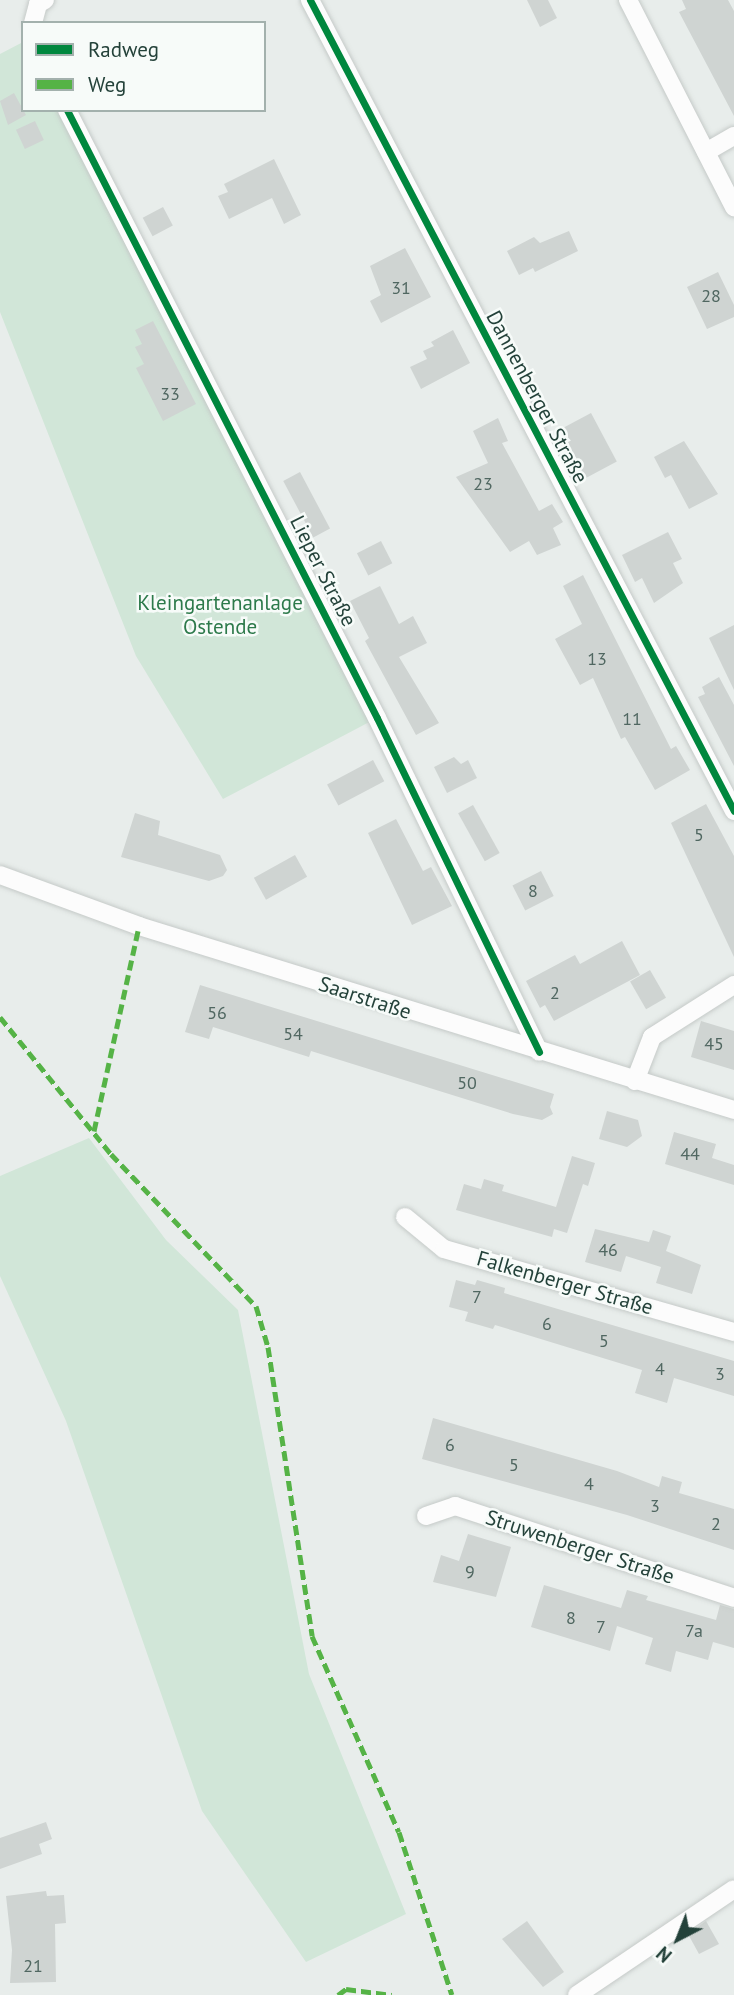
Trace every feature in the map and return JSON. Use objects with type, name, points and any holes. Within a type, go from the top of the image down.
[{"type":"street","name":"Dannenberger Straße","points":[[310,0],[734,811]]},
{"type":"street","points":[[628,0],[734,207]]},
{"type":"street","points":[[34,21],[41,2]]},
{"type":"street","name":"Lieper Straße","points":[[68,112],[370,705],[539,1052]]},
{"type":"street","points":[[706,152],[734,136]]},
{"type":"street","name":"Saarstraße","points":[[0,875],[139,926],[539,1052],[734,1110]]},
{"type":"street","points":[[635,1081],[652,1037],[734,985]]},
{"type":"street","name":"Falkenberger Straße","points":[[405,1217],[444,1249],[734,1332]]},
{"type":"street","name":"Struwenberger Straße","points":[[426,1516],[455,1506],[734,1598]]},
{"type":"street","points":[[581,1994],[734,1889]]},
{"type":"green space","name":"Kleingartenanlage Ostende","points":[[21,43],[21,112],[67,112],[377,718],[223,799],[136,656],[0,312],[0,54]]},
{"type":"green space","points":[[89,1138],[166,1240],[238,1310],[309,1674],[406,1914],[306,1962],[202,1811],[66,1421],[0,1276],[0,1176]]},
{"type":"building","points":[[527,0],[548,0],[557,18],[540,27]]},
{"type":"building","points":[[682,0],[728,0],[734,11],[734,116],[679,12],[686,9]]},
{"type":"building","points":[[14,93],[21,106],[21,112],[26,115],[8,125],[0,101]]},
{"type":"building","points":[[35,121],[44,140],[25,149],[16,130]]},
{"type":"building","points":[[274,159],[301,215],[284,224],[272,198],[229,219],[218,196],[228,192],[224,184]]},
{"type":"building","points":[[163,207],[173,226],[153,236],[143,218]]},
{"type":"building","points":[[569,231],[578,251],[535,272],[533,268],[519,275],[507,251],[534,237],[540,243]]},
{"type":"building","points":[[405,248],[431,297],[381,323],[370,301],[381,295],[370,266]]},
{"type":"building","points":[[718,272],[734,305],[734,317],[707,329],[687,287]]},
{"type":"building","points":[[153,321],[196,404],[163,421],[136,368],[144,364],[135,347],[142,344],[135,330]]},
{"type":"building","points":[[453,330],[470,363],[421,389],[410,367],[427,359],[423,351],[434,346],[431,342]]},
{"type":"building","points":[[591,413],[617,462],[586,478],[560,429]]},
{"type":"building","points":[[498,418],[508,441],[502,443],[539,511],[552,504],[563,522],[553,528],[561,545],[537,555],[529,541],[510,552],[456,477],[488,463],[473,431]]},
{"type":"building","points":[[684,441],[718,494],[689,509],[671,475],[665,478],[654,457]]},
{"type":"building","points":[[300,472],[330,529],[313,537],[283,481]]},
{"type":"building","points":[[668,532],[682,559],[673,563],[683,583],[654,603],[642,578],[635,582],[622,555]]},
{"type":"building","points":[[381,541],[392,563],[368,576],[357,553]]},
{"type":"building","points":[[583,575],[671,749],[676,746],[690,770],[655,790],[625,737],[621,739],[593,678],[580,685],[555,639],[582,624],[563,586]]},
{"type":"building","points":[[380,586],[399,624],[413,616],[427,643],[399,657],[439,723],[416,735],[365,641],[369,638],[350,601]]},
{"type":"building","points":[[734,625],[734,690],[709,638]]},
{"type":"building","points":[[719,677],[734,705],[734,766],[698,697],[705,694],[702,687]]},
{"type":"building","points":[[454,757],[461,764],[468,760],[477,778],[447,793],[434,767]]},
{"type":"building","points":[[373,760],[384,781],[338,806],[327,784]]},
{"type":"building","points":[[706,804],[734,856],[734,957],[671,823]]},
{"type":"building","points":[[473,805],[500,853],[485,861],[458,813]]},
{"type":"building","points":[[135,813],[160,821],[158,835],[220,855],[227,870],[223,876],[209,881],[121,857]]},
{"type":"building","points":[[396,819],[423,871],[431,867],[452,906],[412,925],[368,833]]},
{"type":"building","points":[[295,855],[307,877],[266,900],[254,878]]},
{"type":"building","points":[[541,871],[554,896],[525,910],[512,886]]},
{"type":"building","points":[[622,941],[640,975],[554,1021],[545,1005],[540,1008],[526,981],[575,955],[580,964]]},
{"type":"building","points":[[650,970],[666,998],[646,1009],[630,982]]},
{"type":"building","points":[[200,985],[554,1094],[550,1107],[553,1114],[542,1120],[513,1114],[311,1051],[309,1057],[213,1027],[209,1039],[185,1032]]},
{"type":"building","points":[[701,1021],[734,1031],[734,1070],[691,1057]]},
{"type":"building","points":[[607,1111],[638,1120],[642,1136],[627,1147],[599,1139]]},
{"type":"building","points":[[674,1132],[716,1144],[712,1158],[734,1165],[734,1185],[665,1164]]},
{"type":"building","points":[[572,1156],[595,1163],[588,1186],[583,1184],[567,1233],[554,1229],[552,1237],[456,1210],[464,1184],[481,1189],[484,1179],[504,1185],[502,1191],[556,1207]]},
{"type":"building","points":[[595,1229],[649,1242],[653,1230],[671,1236],[666,1251],[701,1265],[692,1294],[656,1283],[661,1267],[626,1256],[621,1272],[585,1262]]},
{"type":"building","points":[[456,1280],[475,1285],[477,1280],[505,1288],[504,1293],[734,1361],[734,1396],[674,1378],[667,1403],[635,1393],[642,1370],[495,1325],[493,1329],[465,1321],[468,1312],[449,1307]]},
{"type":"building","points":[[433,1418],[617,1471],[659,1487],[662,1476],[682,1482],[679,1493],[734,1509],[734,1550],[627,1515],[422,1459]]},
{"type":"building","points":[[468,1534],[511,1547],[496,1597],[433,1582],[441,1555],[459,1561]]},
{"type":"building","points":[[544,1585],[621,1608],[627,1590],[648,1596],[646,1600],[716,1620],[720,1605],[734,1609],[734,1648],[713,1642],[708,1660],[676,1651],[671,1672],[645,1664],[653,1638],[617,1626],[610,1651],[531,1627]]},
{"type":"building","points":[[46,1822],[52,1839],[39,1844],[42,1854],[0,1869],[0,1838]]},
{"type":"building","points":[[46,1891],[47,1896],[64,1895],[66,1923],[55,1924],[56,1982],[10,1983],[12,1950],[6,1896]]},
{"type":"building","points":[[527,1921],[564,1972],[543,1987],[502,1939]]},
{"type":"building","points":[[706,1921],[719,1944],[699,1954],[688,1934]]},
{"type":"marked path","points":[[94,1131],[139,926]]},
{"type":"marked path","points":[[0,1017],[111,1154],[256,1306],[268,1347],[312,1636],[399,1832],[452,1995]]},
{"type":"marked path","points":[[338,1995],[346,1989],[392,1995]]},
{"type":"cycle path","points":[[310,0],[734,811]]},
{"type":"cycle path","points":[[68,112],[377,718],[539,1052]]}]
